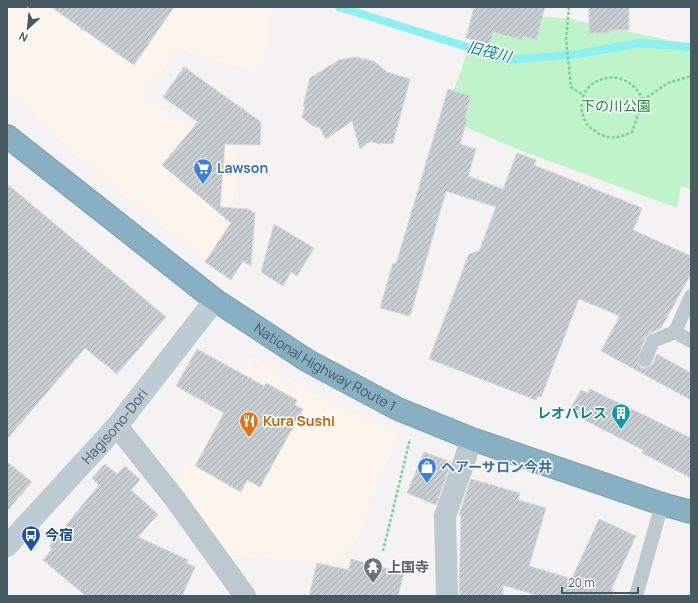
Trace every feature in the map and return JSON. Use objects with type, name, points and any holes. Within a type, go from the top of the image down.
[{"type":"highway","name":"National Highway Route 1","points":[[7,136],[215,300],[308,361],[398,409],[472,439],[662,504],[691,512]]},
{"type":"street","name":"Hagisono-Dori","points":[[7,546],[117,426],[215,300]]},
{"type":"street","points":[[117,426],[174,499],[245,596]]},
{"type":"street","points":[[447,596],[445,516],[472,439]]},
{"type":"lane","points":[[645,360],[653,341],[674,332],[691,296]]},
{"type":"lane","points":[[674,332],[691,341]]},
{"type":"lane","points":[[636,596],[662,504]]},
{"type":"path","points":[[568,7],[566,39],[571,87],[583,95]]},
{"type":"path","points":[[643,100],[634,86],[622,78],[606,77],[592,83],[583,95],[581,112],[587,125],[604,137],[622,138],[632,132],[640,113],[643,100],[668,83],[691,76]]},
{"type":"path","points":[[383,551],[411,434]]},
{"type":"shaded area","points":[[7,7],[271,7],[262,74],[177,48],[142,98],[238,151],[231,219],[207,262],[94,171],[7,93]]},
{"type":"shaded area","points":[[250,356],[314,394],[398,434],[354,546],[331,563],[230,555],[172,483],[206,442]]},
{"type":"green space","name":"下の川公園","points":[[482,11],[569,19],[691,45],[691,189],[681,186],[677,208],[522,151],[444,118]]},
{"type":"building","points":[[51,7],[174,7],[134,65]]},
{"type":"building","points":[[474,7],[545,7],[536,40],[523,36],[522,40],[493,32],[490,45],[466,38]]},
{"type":"building","points":[[589,7],[629,7],[629,30],[609,30],[609,33],[589,33]]},
{"type":"building","points":[[355,57],[374,61],[387,72],[410,79],[393,143],[379,144],[370,141],[360,149],[352,121],[326,139],[320,128],[311,125],[302,117],[305,106],[303,106],[310,78],[339,60]]},
{"type":"building","points":[[184,67],[261,122],[260,145],[225,144],[220,207],[247,209],[255,213],[251,266],[243,261],[231,280],[205,262],[231,223],[162,165],[198,122],[163,97]]},
{"type":"building","points":[[448,89],[471,96],[460,144],[476,149],[468,176],[503,189],[517,153],[536,160],[534,165],[642,208],[633,230],[691,256],[691,274],[661,328],[650,333],[645,338],[637,361],[641,368],[646,368],[653,364],[657,354],[691,373],[691,400],[601,351],[620,316],[579,299],[541,397],[538,396],[536,400],[429,359],[469,254],[479,251],[496,207],[446,191],[410,316],[380,308],[393,263],[396,264]]},
{"type":"building","points":[[7,184],[166,317],[117,374],[85,348],[7,439]]},
{"type":"building","points":[[274,224],[314,248],[297,276],[291,272],[283,286],[261,272]]},
{"type":"building","name":"Kura Sushi","points":[[197,349],[264,386],[266,383],[297,400],[295,405],[303,409],[260,487],[247,480],[241,492],[195,466],[224,413],[176,386]]},
{"type":"building","points":[[590,389],[691,438],[691,478],[642,453],[643,450],[577,416],[579,411],[571,408],[581,390],[588,393]]},
{"type":"building","name":"ヘアーサロン今井","points":[[424,452],[451,462],[436,505],[407,493]]},
{"type":"building","points":[[7,462],[32,482],[7,511]]},
{"type":"building","points":[[105,464],[117,474],[125,466],[140,480],[131,490],[158,514],[138,537],[188,560],[186,563],[195,567],[182,596],[86,596],[43,560],[52,549],[49,546],[99,485],[92,478]]},
{"type":"building","points":[[471,479],[520,493],[518,500],[546,508],[529,566],[576,580],[572,578],[599,519],[636,536],[611,590],[613,590],[612,596],[539,596],[503,585],[503,596],[459,596],[461,515],[459,515]]},
{"type":"building","name":"上国寺","points":[[351,559],[404,573],[398,596],[309,596],[317,563],[349,570]]},
{"type":"waterway","name":"旧筏川","points":[[339,7],[509,60],[579,54],[638,43],[691,47]]},
{"type":"place","name":"Lawson","points":[[203,185]]},
{"type":"place","name":"レオパレス","points":[[621,430]]},
{"type":"place","name":"Kura Sushi","points":[[249,438]]},
{"type":"place","name":"ヘアーサロン今井","points":[[427,484]]},
{"type":"place","name":"今宿","points":[[31,552]]},
{"type":"place","name":"上国寺","points":[[373,584]]}]
